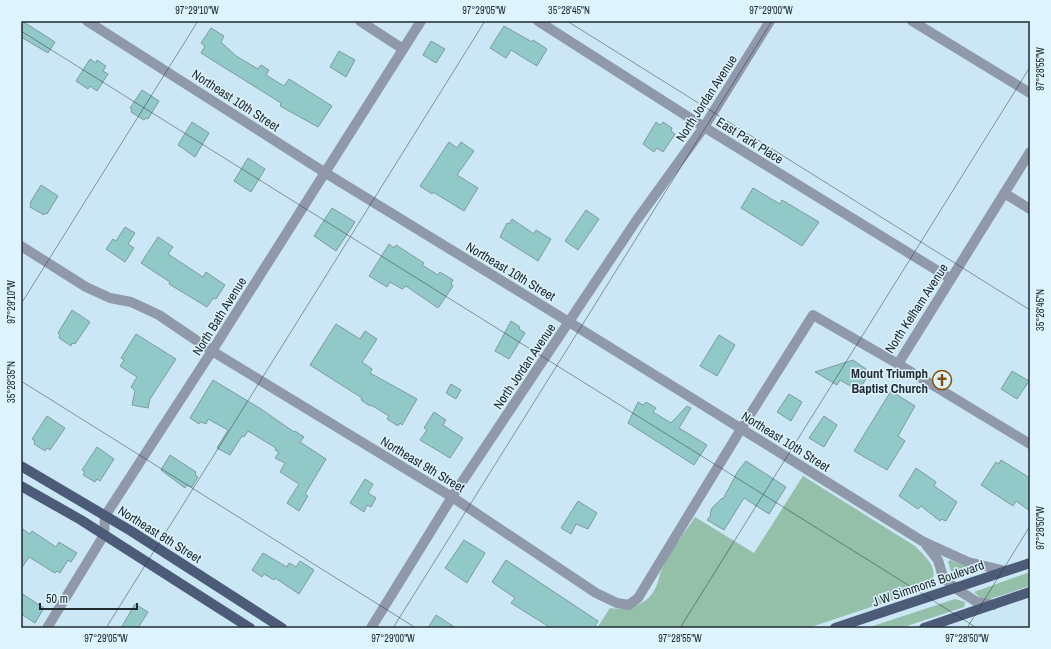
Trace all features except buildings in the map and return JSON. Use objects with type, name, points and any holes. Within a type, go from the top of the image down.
[{"type":"main road","name":"Northeast 8th Street","points":[[21,466],[105,516],[282,628]]},
{"type":"main road","points":[[21,486],[104,535],[250,628]]},
{"type":"main road","name":"J W Simmons Boulevard","points":[[835,628],[1030,563]]},
{"type":"main road","points":[[924,628],[1030,592]]},
{"type":"street","name":"Northeast 10th Street","points":[[87,21],[324,172],[922,541],[968,562],[1006,571]]},
{"type":"street","points":[[360,21],[403,49]]},
{"type":"street","name":"North Bath Avenue","points":[[47,628],[104,535],[105,516],[212,351],[421,21]]},
{"type":"street","name":"East Park Place","points":[[538,21],[704,127],[951,279]]},
{"type":"street","name":"North Jordan Avenue","points":[[370,628],[452,497],[636,221],[704,127],[770,21]]},
{"type":"street","points":[[912,21],[1030,93]]},
{"type":"street","name":"North Kelham Avenue","points":[[741,428],[813,315],[898,364],[1030,152]]},
{"type":"street","points":[[1004,193],[1030,209]]},
{"type":"street","name":"Northeast 9th Street","points":[[21,246],[86,287],[110,298],[131,302],[159,315],[212,351],[452,497],[596,593],[618,603],[629,604],[638,598],[741,428]]},
{"type":"street","points":[[898,364],[1030,444]]},
{"type":"street","name":"Northeast 10th Street","points":[[922,541],[936,555],[943,577],[955,588],[977,602],[993,605]]},
{"type":"green space","points":[[803,476],[915,546],[932,566],[933,577],[925,589],[808,628],[597,628],[610,608],[624,609],[637,605],[648,598],[656,587],[661,571],[669,556],[695,517],[754,553]]},
{"type":"green space","points":[[950,560],[969,568],[952,574],[948,562]]},
{"type":"green space","points":[[1030,572],[1030,586],[984,601],[974,592]]},
{"type":"green space","points":[[955,599],[965,602],[964,607],[901,628],[867,628]]},
{"type":"place","name":"Mount Triumph Baptist Church","points":[[942,380]]}]
